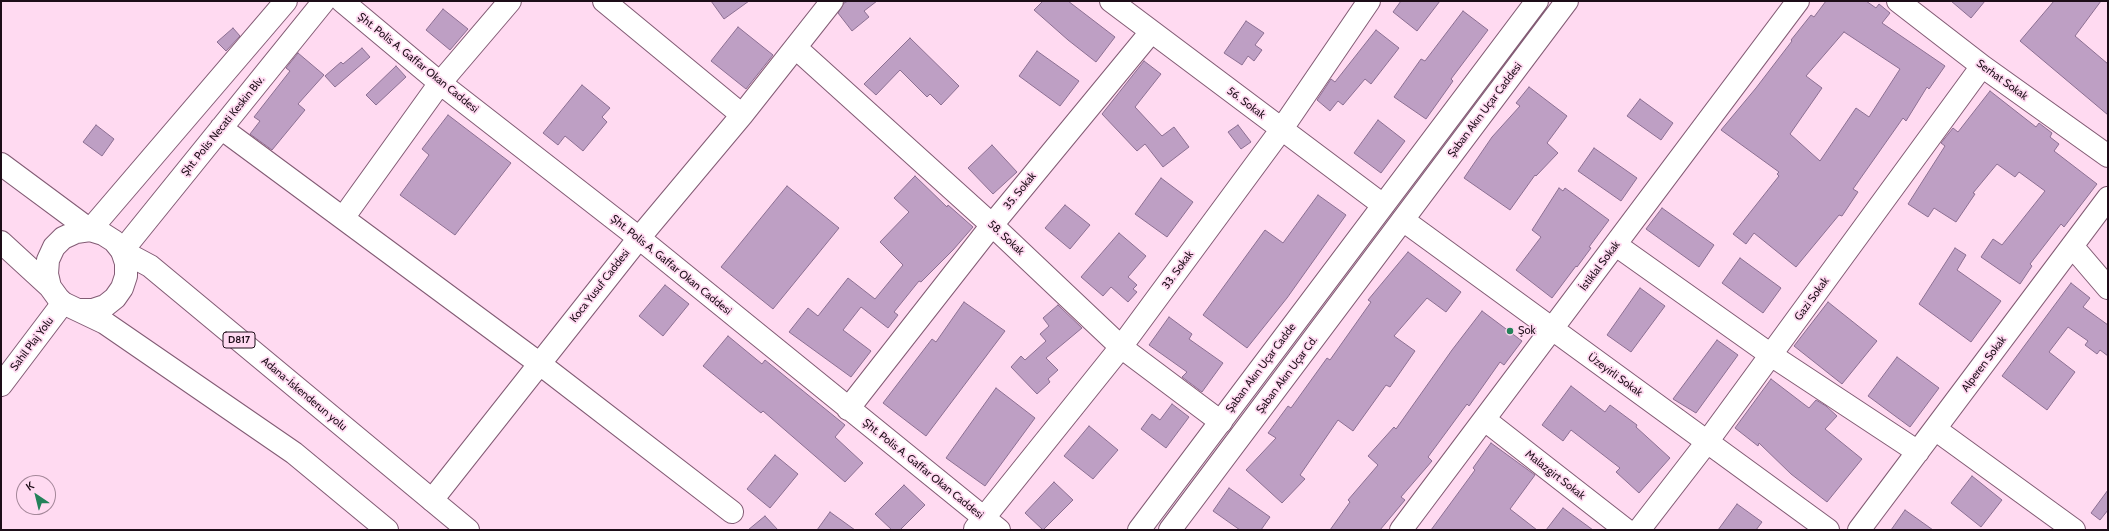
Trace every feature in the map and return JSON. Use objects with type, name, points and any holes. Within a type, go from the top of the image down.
[{"type":"main road","points":[[122,251],[126,263],[126,276],[122,288],[115,298],[105,306],[93,310],[65,300],[47,274],[47,267],[54,248],[63,238],[76,232],[90,230],[286,1]]},
{"type":"main road","name":"Şht. Polis Necati Keskin Blv.","points":[[122,251],[324,1]]},
{"type":"main road","name":"Şht. Polis A. Gaffar Okan Caddesi","points":[[342,1],[440,83],[639,238],[848,409],[986,526]]},
{"type":"main road","points":[[343,218],[440,83],[510,1]]},
{"type":"main road","points":[[604,1],[742,115]]},
{"type":"main road","name":"Koca Yusuf Caddesi","points":[[432,500],[639,238],[796,48],[831,1]]},
{"type":"main road","name":"56. Sokak","points":[[1111,1],[1281,130],[1403,220]]},
{"type":"main road","name":"33. Sokak","points":[[986,526],[1121,347],[1281,130],[1369,1]]},
{"type":"main road","points":[[1383,205],[1537,1]]},
{"type":"main road","name":"Şaban Akın Uçar Caddesi","points":[[1403,220],[1567,1]]},
{"type":"main road","name":"İstiklal Sokak","points":[[1401,530],[1553,330],[1798,1]]},
{"type":"main road","name":"Serhat Sokak","points":[[1898,1],[1982,66],[2108,156]]},
{"type":"main road","name":"35. Sokak","points":[[848,409],[992,225],[1151,32]]},
{"type":"main road","name":"58. Sokak","points":[[796,48],[992,225],[1121,347],[1221,422]]},
{"type":"main road","name":"Gazi Sokak","points":[[1639,530],[1707,442],[1982,66]]},
{"type":"main road","points":[[221,128],[540,364],[732,512]]},
{"type":"main road","name":"Adana-İskenderun yolu","points":[[1,164],[90,230],[103,234],[114,241],[122,251],[150,266],[468,530]]},
{"type":"main road","name":"Alperen Sokak","points":[[1859,530],[2108,198]]},
{"type":"main road","name":"Şaban Akın Uçar Cadde","points":[[1139,530],[1383,205]]},
{"type":"main road","name":"Üzeyirli Sokak","points":[[1403,220],[1828,530]]},
{"type":"main road","name":"Şaban Akın Uçar Cd.","points":[[1170,530],[1403,220]]},
{"type":"main road","points":[[1,242],[65,300],[105,323],[294,453],[387,530]]},
{"type":"main road","points":[[1616,245],[1770,355],[1918,452]]},
{"type":"main road","points":[[2072,246],[2108,288]]},
{"type":"main road","name":"Sahil Plaj Yolu","points":[[1,385],[65,300]]},
{"type":"main road","name":"Malazgirt Sokak","points":[[1485,420],[1626,530]]},
{"type":"main road","points":[[1935,429],[2074,530]]},
{"type":"building","points":[[711,1],[749,1],[724,19]]},
{"type":"building","points":[[848,1],[877,1],[864,11],[869,17],[852,31],[838,13],[844,3]]},
{"type":"building","points":[[1043,1],[1068,1],[1115,37],[1096,62],[1034,10]]},
{"type":"building","points":[[1401,1],[1440,1],[1417,31],[1393,12]]},
{"type":"building","points":[[1826,1],[1866,1],[1876,8],[1879,4],[1890,13],[1882,23],[1945,66],[1929,89],[1927,87],[1906,121],[1903,118],[1853,189],[1858,192],[1842,216],[1839,215],[1796,267],[1754,233],[1746,244],[1733,234],[1779,176],[1777,174],[1779,172],[1721,130],[1756,88],[1811,15],[1814,17]],"holes":[[[1844,32],[1900,69],[1869,117],[1856,108],[1820,161],[1790,134],[1822,88],[1806,76]]]},
{"type":"building","points":[[1951,1],[1985,1],[1971,18]]},
{"type":"building","points":[[2054,1],[2101,1],[2075,36],[2108,64],[2108,115],[2020,41]]},
{"type":"building","points":[[443,9],[468,29],[450,50],[426,30]]},
{"type":"building","points":[[1463,11],[1488,30],[1451,79],[1453,81],[1426,119],[1394,97],[1421,59],[1425,61]]},
{"type":"building","points":[[1246,21],[1264,33],[1255,45],[1262,50],[1254,61],[1248,56],[1242,65],[1224,53]]},
{"type":"building","points":[[738,27],[773,55],[746,89],[711,61]]},
{"type":"building","points":[[233,28],[240,36],[226,51],[217,42]]},
{"type":"building","points":[[1376,30],[1399,48],[1371,84],[1365,79],[1343,105],[1338,101],[1330,111],[1317,100],[1331,79],[1335,82]]},
{"type":"building","points":[[910,38],[959,86],[941,105],[930,94],[927,97],[900,70],[876,95],[864,84]]},
{"type":"building","points":[[362,48],[370,57],[335,87],[325,76],[341,62],[343,64]]},
{"type":"building","points":[[1037,51],[1079,81],[1060,106],[1019,76]]},
{"type":"building","points":[[298,53],[324,75],[298,104],[305,110],[272,150],[250,134],[260,121],[254,117],[290,71],[286,68]]},
{"type":"building","points":[[1144,61],[1161,74],[1135,107],[1162,136],[1174,127],[1189,147],[1163,167],[1145,144],[1137,151],[1102,114]]},
{"type":"building","points":[[396,66],[406,77],[376,105],[366,95]]},
{"type":"building","points":[[582,85],[610,108],[602,117],[607,122],[583,151],[565,136],[558,145],[543,133]]},
{"type":"building","points":[[1529,87],[1567,116],[1547,143],[1558,153],[1536,176],[1535,175],[1510,210],[1464,178],[1492,137],[1520,106],[1516,103]]},
{"type":"building","points":[[1990,91],[2036,127],[2039,123],[2052,133],[2050,137],[2059,144],[2054,151],[2097,184],[2064,227],[2061,224],[2030,264],[2032,266],[2020,284],[1981,257],[1993,239],[2002,245],[2045,191],[2019,172],[2015,177],[1997,164],[1973,193],[1975,194],[1956,222],[1934,208],[1928,217],[1908,204],[1945,146],[1941,143],[1953,128],[1958,132]]},
{"type":"building","points":[[1640,99],[1673,123],[1661,140],[1627,116]]},
{"type":"building","points":[[448,115],[511,163],[455,235],[400,195],[429,155],[422,149]]},
{"type":"building","points":[[1378,120],[1405,141],[1381,173],[1354,153]]},
{"type":"building","points":[[96,125],[114,139],[102,156],[83,142]]},
{"type":"building","points":[[1238,125],[1251,142],[1241,149],[1228,132]]},
{"type":"building","points":[[992,145],[1017,172],[993,194],[968,168]]},
{"type":"building","points":[[1594,148],[1637,178],[1621,201],[1578,171]]},
{"type":"building","points":[[915,176],[947,207],[948,205],[973,227],[953,250],[921,282],[919,281],[894,312],[898,315],[888,328],[861,307],[843,330],[871,351],[851,377],[789,332],[808,308],[818,316],[848,278],[875,299],[903,265],[880,242],[909,212],[894,198]]},
{"type":"building","points":[[1161,178],[1193,202],[1167,237],[1135,214]]},
{"type":"building","points":[[787,186],[839,228],[773,309],[721,267]]},
{"type":"building","points":[[1559,188],[1563,191],[1565,188],[1609,220],[1589,247],[1591,248],[1552,298],[1516,270],[1541,237],[1532,230]]},
{"type":"building","points":[[1318,195],[1346,215],[1287,298],[1247,348],[1203,315],[1265,230],[1283,243]]},
{"type":"building","points":[[1065,205],[1090,225],[1070,249],[1045,228]]},
{"type":"building","points":[[1662,208],[1714,245],[1699,267],[1646,229]]},
{"type":"building","points":[[1119,233],[1146,256],[1128,277],[1137,285],[1133,289],[1137,292],[1128,302],[1111,287],[1103,296],[1081,277]]},
{"type":"building","points":[[1955,248],[1966,255],[1957,270],[2001,301],[1971,342],[1919,304]]},
{"type":"building","points":[[1408,252],[1461,292],[1446,312],[1427,298],[1394,336],[1415,351],[1390,387],[1386,385],[1353,431],[1338,420],[1300,475],[1305,479],[1282,503],[1246,470],[1276,438],[1268,433],[1288,406],[1291,408],[1327,358],[1330,360],[1371,302],[1368,300]]},
{"type":"building","points":[[1740,258],[1781,288],[1763,313],[1722,283]]},
{"type":"building","points":[[2071,283],[2090,298],[2083,307],[2108,325],[2108,356],[2100,350],[2097,354],[2085,345],[2088,341],[2068,327],[2049,352],[2075,372],[2047,410],[2002,376]]},
{"type":"building","points":[[665,285],[689,304],[663,336],[639,316]]},
{"type":"building","points":[[1640,288],[1665,306],[1631,352],[1607,335]]},
{"type":"building","points":[[964,302],[1005,331],[926,436],[883,403],[932,339],[936,342]]},
{"type":"building","points":[[1828,302],[1877,341],[1842,384],[1794,346]]},
{"type":"building","points":[[1058,305],[1082,328],[1046,358],[1058,370],[1048,379],[1050,382],[1037,394],[1011,367],[1021,356],[1025,360],[1046,341],[1040,334],[1049,326],[1043,318]]},
{"type":"building","points":[[1482,311],[1522,341],[1504,365],[1500,362],[1469,406],[1467,404],[1428,457],[1432,461],[1401,497],[1405,500],[1380,530],[1330,530],[1350,502],[1348,500],[1378,465],[1368,456],[1394,427],[1396,429],[1452,350]]},
{"type":"building","points":[[1169,317],[1192,334],[1189,339],[1223,363],[1202,392],[1182,377],[1187,372],[1149,345]]},
{"type":"building","points":[[728,336],[762,364],[765,360],[845,425],[835,437],[863,463],[845,482],[763,411],[761,413],[703,366]]},
{"type":"building","points":[[1717,340],[1738,355],[1696,413],[1673,399]]},
{"type":"building","points":[[1897,357],[1939,388],[1910,427],[1868,396]]},
{"type":"building","points":[[1771,379],[1809,408],[1816,400],[1826,406],[1837,416],[1825,429],[1862,459],[1827,502],[1791,474],[1759,443],[1758,446],[1735,428]]},
{"type":"building","points":[[1571,386],[1605,412],[1610,405],[1637,425],[1636,427],[1670,458],[1639,493],[1616,472],[1620,468],[1571,430],[1563,441],[1542,425]]},
{"type":"building","points":[[996,388],[1035,418],[985,486],[946,458]]},
{"type":"building","points":[[1172,404],[1189,417],[1166,448],[1141,429],[1152,414],[1160,420]]},
{"type":"building","points":[[1089,426],[1118,450],[1093,479],[1064,456]]},
{"type":"building","points":[[1491,443],[1535,475],[1510,509],[1537,530],[1431,530],[1475,470],[1473,468]]},
{"type":"building","points":[[775,455],[798,474],[770,508],[747,489]]},
{"type":"building","points":[[1972,476],[2002,500],[1981,527],[1951,503]]},
{"type":"building","points":[[1054,482],[1073,500],[1043,530],[1025,513]]},
{"type":"building","points":[[904,485],[925,505],[900,530],[892,530],[875,514]]},
{"type":"building","points":[[1229,488],[1270,517],[1261,530],[1240,530],[1213,511]]},
{"type":"building","points":[[2108,490],[2108,510],[2100,520],[2091,513]]},
{"type":"building","points":[[1737,504],[1762,522],[1756,530],[1718,530]]},
{"type":"building","points":[[1563,508],[1593,530],[1546,530]]},
{"type":"building","points":[[1905,510],[1933,530],[1891,530]]},
{"type":"building","points":[[830,512],[855,530],[817,530]]},
{"type":"building","points":[[765,516],[778,530],[748,530]]},
{"type":"place","name":"Şok","points":[[1510,331]]}]
